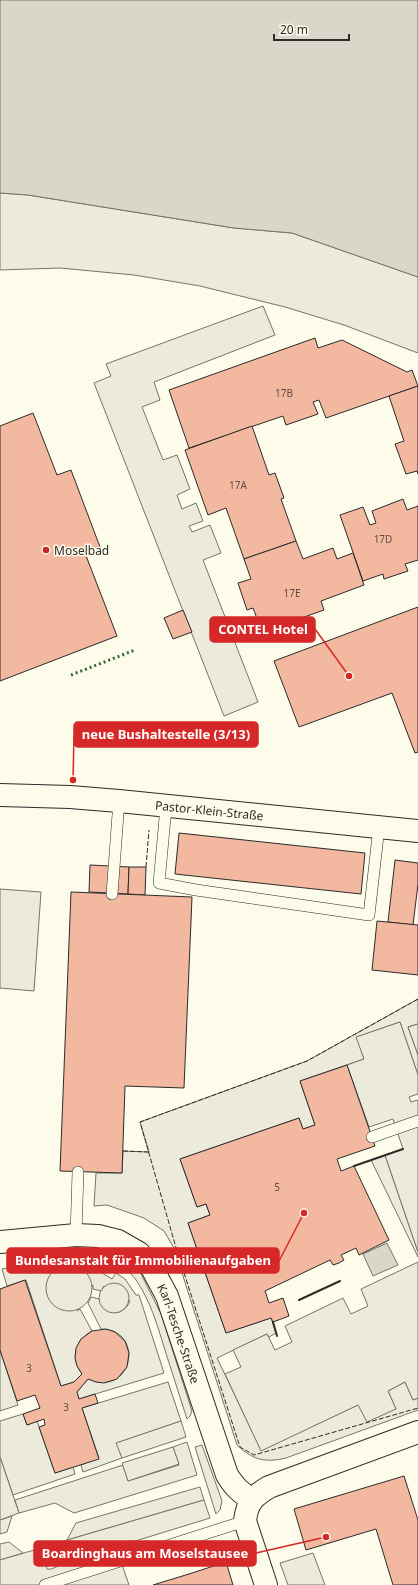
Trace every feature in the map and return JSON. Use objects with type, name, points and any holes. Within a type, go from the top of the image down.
[{"type":"street","name":"Pastor-Klein-Straße","points":[[0,795],[70,797],[119,801],[166,807],[276,816],[418,831]]},
{"type":"street","name":"Karl-Tesche-Straße","points":[[0,1242],[76,1235],[98,1236],[118,1241],[139,1253],[152,1268],[167,1296],[227,1475],[234,1487],[252,1500]]},
{"type":"street","points":[[266,1585],[246,1521],[246,1511],[252,1500],[270,1486],[418,1432]]},
{"type":"lane","points":[[112,894],[119,801]]},
{"type":"lane","points":[[166,807],[159,883],[196,890],[370,915],[379,827]]},
{"type":"lane","points":[[372,1137],[418,1121]]},
{"type":"lane","points":[[76,1235],[78,1172]]},
{"type":"lane","points":[[45,1585],[246,1521]]},
{"type":"shaded area","points":[[0,0],[418,0],[418,277],[292,233],[234,228],[28,195],[0,193]]},
{"type":"shaded area","points":[[0,193],[28,195],[234,228],[292,233],[418,277],[418,353],[344,325],[285,307],[200,286],[134,275],[60,268],[0,270]]},
{"type":"shaded area","points":[[263,306],[275,335],[154,382],[160,400],[142,407],[163,460],[177,455],[190,489],[177,495],[182,509],[196,503],[203,521],[189,526],[192,532],[210,525],[221,553],[203,560],[258,702],[224,716],[94,383],[111,376],[106,364]]},
{"type":"shaded area","points":[[0,889],[41,892],[34,991],[0,988]]},
{"type":"shaded area","points":[[418,999],[418,1024],[408,1027],[418,1055],[418,1075],[400,1022],[357,1037],[364,1059],[300,1081],[315,1125],[303,1129],[299,1118],[180,1159],[197,1207],[206,1204],[210,1215],[188,1223],[226,1333],[271,1318],[276,1333],[269,1337],[267,1334],[217,1358],[261,1450],[358,1405],[396,1409],[388,1391],[405,1382],[413,1400],[418,1398],[418,1410],[286,1458],[265,1460],[254,1457],[237,1445],[174,1248],[164,1231],[144,1218],[107,1205],[94,1206],[96,1173],[122,1173],[123,1151],[149,1152],[140,1122],[307,1061]]},
{"type":"shaded area","points":[[400,1022],[418,1075],[418,1094],[409,1097],[411,1102],[418,1100],[418,1252],[385,1155],[403,1149],[393,1119],[369,1127],[347,1065],[364,1059],[356,1037]]},
{"type":"shaded area","points":[[418,1024],[418,1055],[408,1027]]},
{"type":"shaded area","points":[[385,1155],[418,1252],[418,1257],[371,1160]]},
{"type":"shaded area","points":[[387,1243],[398,1265],[373,1276],[363,1254]]},
{"type":"shaded area","points":[[73,1247],[110,1252],[128,1263],[141,1274],[161,1314],[192,1411],[187,1419],[153,1312],[136,1280],[127,1270],[111,1259],[91,1254],[58,1254],[41,1256],[40,1249]]},
{"type":"shaded area","points":[[43,1262],[43,1265],[79,1262],[102,1265],[99,1271],[112,1279],[116,1273],[125,1279],[136,1295],[139,1295],[164,1373],[79,1399],[77,1392],[88,1379],[104,1382],[116,1379],[124,1372],[128,1361],[128,1350],[124,1339],[115,1332],[101,1329],[88,1303],[91,1297],[99,1299],[105,1308],[110,1311],[119,1312],[127,1306],[130,1301],[104,1286],[101,1291],[93,1289],[93,1285],[77,1311],[80,1309],[92,1331],[82,1339],[76,1350],[76,1362],[82,1374],[74,1382],[61,1386],[26,1280],[7,1286],[2,1269]]},
{"type":"shaded area","points":[[418,1262],[418,1398],[413,1400],[405,1382],[388,1391],[396,1409],[367,1422],[358,1405],[261,1451],[225,1374],[241,1367],[233,1350],[267,1334],[275,1350],[292,1342],[285,1326],[343,1298],[351,1314],[368,1306],[361,1289]]},
{"type":"shaded area","points":[[74,1265],[86,1271],[91,1279],[91,1297],[86,1305],[78,1310],[64,1311],[52,1305],[47,1297],[46,1283],[52,1271],[60,1266]]},
{"type":"shaded area","points":[[114,1283],[125,1287],[129,1298],[125,1309],[114,1313],[103,1309],[99,1298],[103,1287]]},
{"type":"shaded area","points":[[0,1350],[18,1405],[0,1411]]},
{"type":"shaded area","points":[[168,1382],[181,1421],[117,1443],[122,1458],[83,1472],[81,1465],[99,1458],[82,1408]]},
{"type":"shaded area","points":[[23,1414],[27,1425],[37,1421],[55,1473],[73,1467],[75,1474],[13,1495],[0,1457],[0,1421]]},
{"type":"shaded area","points":[[181,1421],[186,1437],[122,1458],[116,1443]]},
{"type":"shaded area","points":[[187,1442],[197,1475],[74,1513],[55,1503],[19,1513],[15,1500],[123,1465],[128,1481],[179,1465],[173,1447]]},
{"type":"shaded area","points":[[202,1445],[222,1501],[220,1510],[216,1514],[195,1447]]},
{"type":"shaded area","points":[[173,1447],[179,1464],[128,1481],[122,1463]]},
{"type":"shaded area","points":[[0,1457],[19,1513],[0,1520]]},
{"type":"shaded area","points":[[200,1487],[204,1500],[67,1540],[76,1523]]},
{"type":"shaded area","points":[[204,1500],[210,1518],[116,1547],[129,1585],[0,1585],[0,1560],[41,1548],[47,1569],[51,1569],[64,1564],[57,1543]]},
{"type":"shaded area","points":[[12,1516],[7,1532],[0,1534],[0,1520]]},
{"type":"shaded area","points":[[9,1542],[23,1553],[0,1560],[0,1544]]},
{"type":"shaded area","points":[[313,1553],[325,1585],[288,1585],[280,1563]]},
{"type":"building","points":[[315,338],[318,348],[342,340],[407,372],[412,370],[418,386],[326,418],[319,400],[313,402],[318,414],[286,425],[283,416],[189,448],[169,390]]},
{"type":"building","points":[[418,386],[418,474],[417,471],[406,474],[395,444],[404,441],[389,396]]},
{"type":"building","name":"Moselbad","points":[[33,413],[57,475],[71,470],[100,547],[85,553],[117,636],[0,681],[0,426]]},
{"type":"building","points":[[252,426],[269,475],[275,473],[284,498],[281,499],[296,541],[244,559],[226,508],[208,515],[185,450]]},
{"type":"building","points":[[403,499],[407,510],[418,506],[418,560],[405,564],[408,571],[384,579],[383,574],[363,581],[340,515],[363,507],[370,525],[376,523],[372,511]]},
{"type":"building","points":[[296,541],[303,559],[333,548],[337,559],[353,553],[364,585],[321,601],[324,610],[262,632],[253,608],[247,610],[238,583],[251,579],[244,559]]},
{"type":"building","points":[[418,607],[418,752],[415,753],[392,693],[299,727],[274,661]]},
{"type":"building","points":[[183,610],[192,632],[173,639],[164,618]]},
{"type":"building","points":[[179,833],[365,853],[361,894],[175,874]]},
{"type":"building","points":[[395,860],[418,863],[418,884],[413,925],[388,922]]},
{"type":"building","points":[[90,865],[129,867],[128,894],[89,892]]},
{"type":"building","points":[[129,867],[146,867],[145,895],[128,894]]},
{"type":"building","points":[[71,892],[192,897],[184,1088],[125,1086],[122,1173],[60,1171]]},
{"type":"building","points":[[377,921],[418,925],[418,975],[372,970]]},
{"type":"building","points":[[347,1065],[375,1146],[337,1159],[341,1171],[354,1166],[389,1240],[359,1255],[356,1248],[341,1255],[344,1260],[339,1263],[333,1265],[330,1260],[265,1291],[269,1303],[283,1298],[289,1316],[273,1322],[271,1318],[226,1333],[188,1223],[210,1215],[206,1204],[197,1207],[180,1159],[299,1118],[303,1129],[315,1125],[300,1081]]},
{"type":"building","points":[[25,1280],[61,1386],[74,1382],[82,1374],[77,1366],[75,1358],[76,1348],[81,1339],[92,1331],[106,1329],[115,1332],[125,1341],[129,1353],[127,1367],[117,1379],[104,1383],[88,1379],[77,1392],[79,1399],[95,1394],[98,1403],[82,1408],[99,1459],[55,1473],[39,1427],[45,1425],[44,1419],[27,1425],[23,1414],[40,1408],[35,1395],[17,1401],[0,1350],[0,1289]]},
{"type":"building","points":[[404,1476],[418,1520],[418,1585],[393,1585],[376,1529],[306,1550],[294,1509]]},
{"type":"building","points":[[226,1562],[233,1585],[153,1585],[189,1574]]},
{"type":"hedge","points":[[71,675],[135,650]]},
{"type":"fence","points":[[146,867],[149,830]]},
{"type":"fence","points":[[418,999],[307,1061],[140,1122],[177,1251],[240,1447],[254,1455],[418,1408]]},
{"type":"fence","points":[[123,1151],[149,1152]]},
{"type":"wall","points":[[354,1166],[403,1149]]},
{"type":"wall","points":[[299,1300],[340,1281]]},
{"type":"wall","points":[[273,1322],[277,1336]]},
{"type":"place","name":"Moselbad","points":[[46,550]]},
{"type":"place","name":"CONTEL Hotel","points":[[349,676]]},
{"type":"place","name":"neue Bushaltestelle (3/13)","points":[[73,780]]},
{"type":"place","name":"Bundesanstalt für Immobilienaufgaben","points":[[304,1213]]},
{"type":"place","name":"Boardinghaus am Moselstausee","points":[[326,1537]]}]
